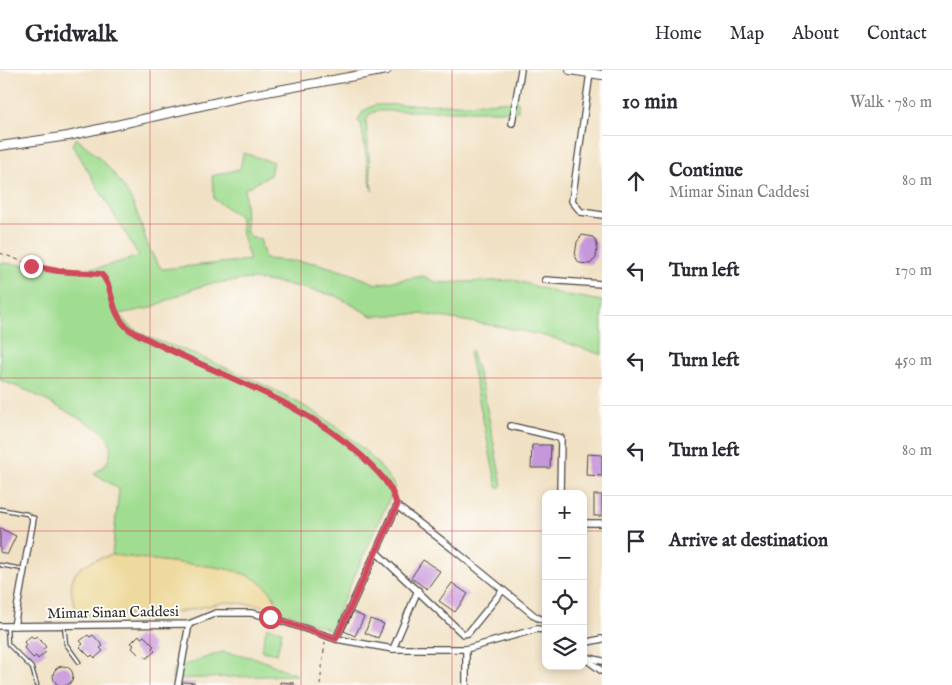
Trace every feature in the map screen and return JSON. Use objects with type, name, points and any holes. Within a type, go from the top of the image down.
[{"type":"street","points":[[0,146],[68,136],[240,97],[387,70]]},
{"type":"street","points":[[512,123],[520,70]]},
{"type":"street","points":[[570,70],[602,75]]},
{"type":"street","points":[[590,73],[572,201],[581,212],[602,215]]},
{"type":"street","points":[[545,280],[602,284]]},
{"type":"street","points":[[511,426],[561,438],[560,490]]},
{"type":"street","points":[[336,639],[397,506],[538,619],[542,620]]},
{"type":"street","points":[[10,626],[25,569],[33,519]]},
{"type":"street","points":[[587,523],[602,523]]},
{"type":"street","points":[[376,552],[465,635],[503,590]]},
{"type":"street","points":[[393,649],[418,590]]},
{"type":"street","name":"Mimar Sinan Caddesi","points":[[0,626],[189,624],[216,613],[251,613],[270,617],[336,639],[393,649],[466,649],[537,629],[542,630]]},
{"type":"street","points":[[178,685],[189,624]]},
{"type":"street","points":[[587,642],[602,639]]},
{"type":"street","points":[[466,649],[466,685]]},
{"type":"street","points":[[587,658],[602,661]]},
{"type":"street","points":[[587,660],[602,671]]},
{"type":"lane","points":[[0,509],[27,514],[33,519]]},
{"type":"lane","points":[[0,565],[25,569]]},
{"type":"lane","points":[[64,625],[66,644],[79,662]]},
{"type":"lane","points":[[10,626],[8,644],[32,668],[36,685]]},
{"type":"path","points":[[0,253],[40,268],[101,274],[106,281],[115,312],[130,330],[294,407],[347,444],[372,466],[389,486],[397,506]]},
{"type":"path","points":[[320,685],[326,636]]},
{"type":"green space","points":[[518,101],[518,111],[377,111],[370,114],[366,121],[372,191],[361,124],[358,121],[363,111],[375,105]]},
{"type":"green space","points":[[76,138],[112,171],[126,191],[137,213],[149,249],[162,269],[250,260],[242,235],[240,217],[214,199],[212,176],[240,169],[243,153],[273,162],[270,175],[245,189],[246,231],[252,238],[260,239],[265,259],[316,263],[352,274],[376,284],[423,276],[437,283],[515,280],[557,293],[602,301],[602,355],[553,338],[503,327],[420,314],[372,316],[336,296],[286,284],[252,279],[209,284],[190,290],[150,308],[119,314],[142,334],[247,377],[303,405],[354,440],[376,462],[395,486],[330,630],[279,610],[273,596],[264,585],[252,577],[238,572],[222,568],[112,555],[119,489],[94,473],[106,464],[109,458],[110,446],[108,440],[99,429],[28,391],[0,380],[0,263],[78,269],[103,267],[139,256],[72,144]]},
{"type":"green space","points":[[471,350],[483,389],[502,485],[499,488],[497,487],[469,352]]},
{"type":"green space","points":[[267,627],[282,631],[277,654],[261,651]]},
{"type":"green space","points":[[222,652],[256,658],[297,675],[172,679],[173,669]]},
{"type":"sand","points":[[112,555],[222,568],[237,572],[252,577],[264,585],[273,596],[279,610],[258,605],[226,602],[174,613],[78,615],[72,591],[72,582],[75,574],[88,563]]},
{"type":"building","points":[[582,235],[593,237],[597,244],[596,258],[590,264],[579,263],[575,256],[577,242]]},
{"type":"building","points":[[532,445],[551,445],[550,468],[531,468]]},
{"type":"building","points":[[587,454],[602,455],[602,476],[586,475]]},
{"type":"building","points":[[594,495],[602,495],[602,516],[594,516]]},
{"type":"building","points":[[0,528],[16,536],[7,555],[0,552]]},
{"type":"building","points":[[423,560],[440,571],[427,589],[411,578]]},
{"type":"building","points":[[452,583],[468,594],[455,612],[439,601]]},
{"type":"building","points":[[353,612],[364,617],[355,636],[344,631]]},
{"type":"building","points":[[370,619],[384,624],[378,638],[365,633]]},
{"type":"building","points":[[88,635],[90,637],[93,635],[103,646],[100,648],[103,651],[95,658],[92,655],[90,657],[80,647],[83,644],[80,641]]},
{"type":"building","points":[[139,635],[141,638],[144,636],[154,646],[152,648],[155,651],[147,658],[144,656],[142,658],[132,648],[134,645],[131,643]]},
{"type":"building","points":[[31,636],[34,638],[37,636],[46,647],[43,649],[46,652],[38,659],[36,656],[33,658],[24,648],[26,645],[24,642]]},
{"type":"building","points":[[63,666],[70,669],[73,676],[70,683],[63,686],[56,683],[53,676],[56,669]]},
{"type":"building","points":[[183,682],[195,683],[195,685],[182,685]]},
{"type":"building","points":[[280,682],[294,683],[294,685],[280,685]]},
{"type":"route","points":[[31,266],[58,271],[95,272],[101,274],[106,281],[118,318],[130,330],[294,407],[347,444],[383,476],[393,492],[397,506],[336,639],[270,617]]}]
